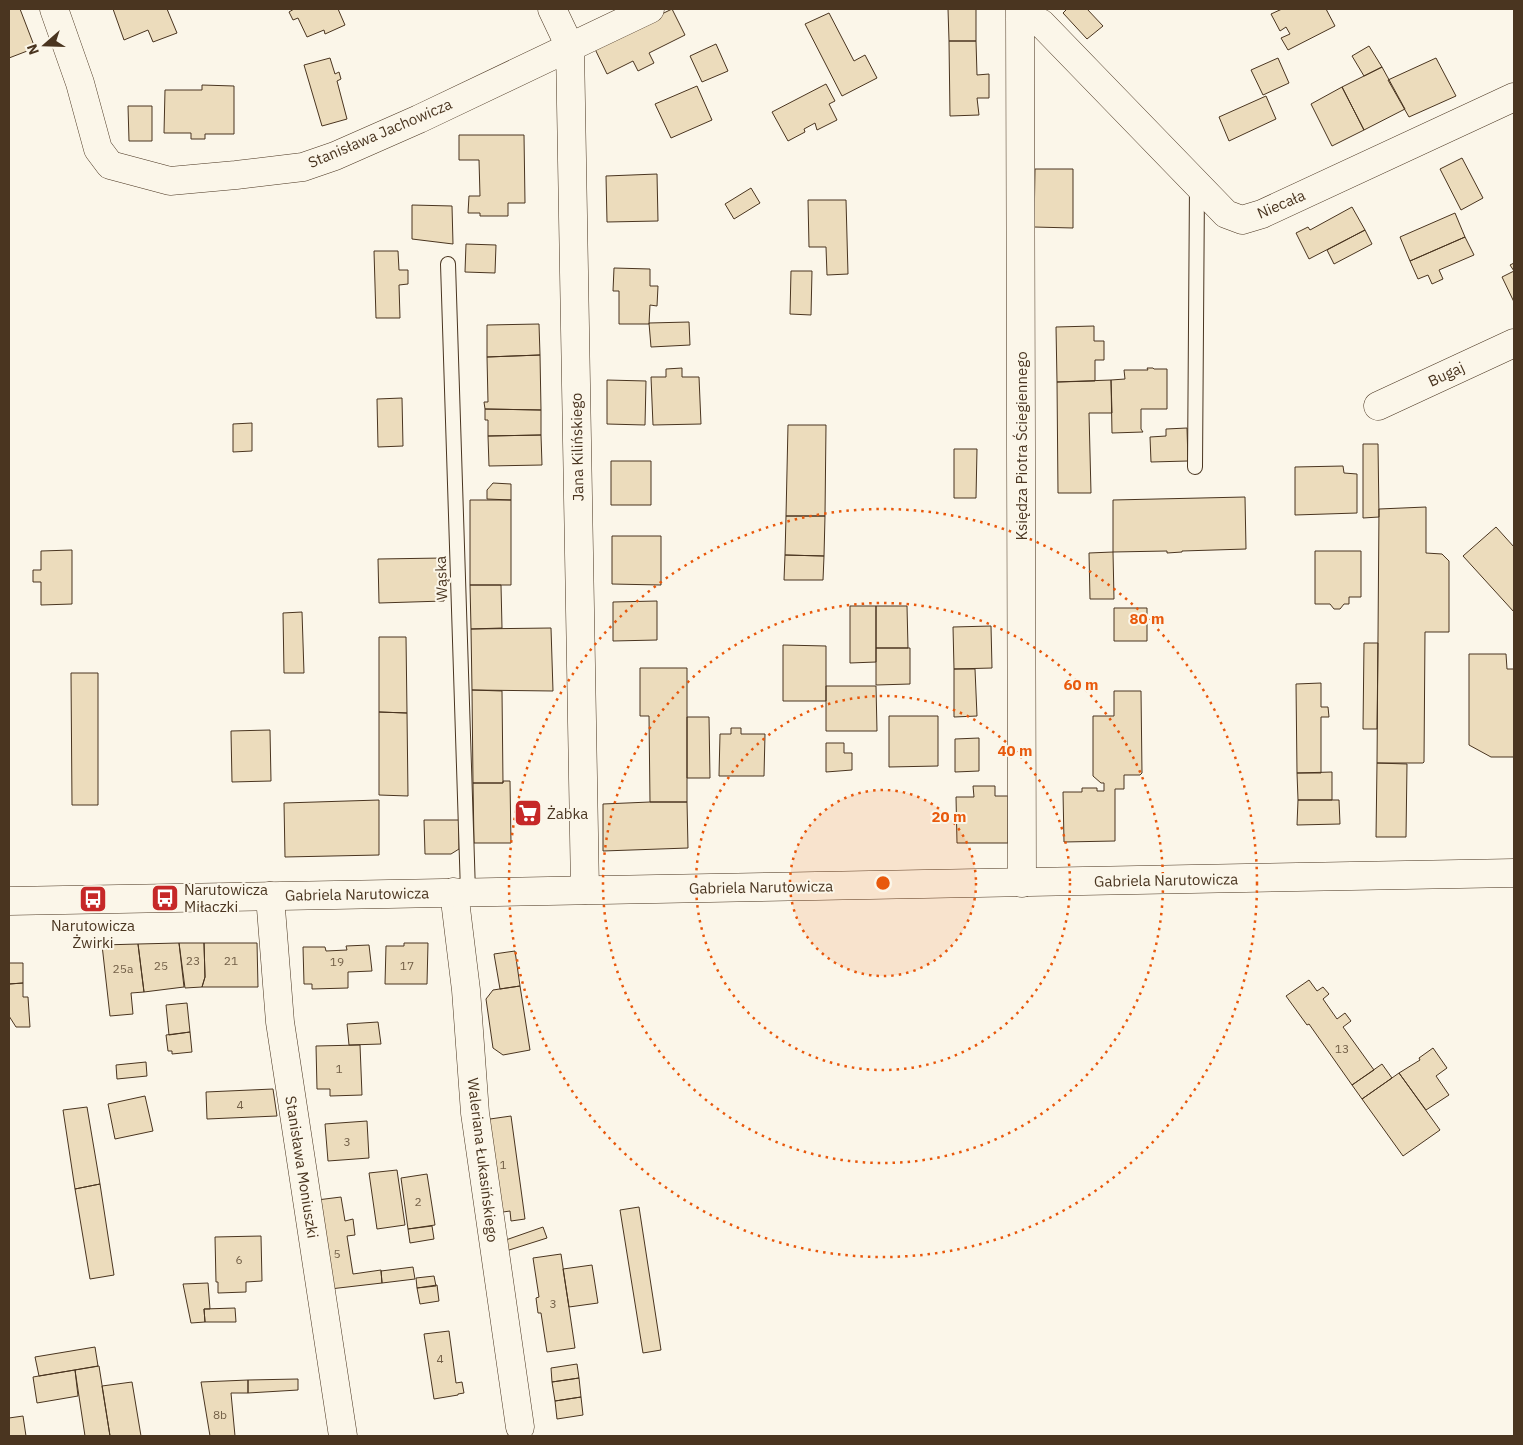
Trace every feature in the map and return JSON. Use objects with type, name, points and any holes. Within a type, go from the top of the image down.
[{"type":"street","name":"Stanisława Jachowicza","points":[[54,9],[80,83],[98,149],[110,165],[170,181],[302,167],[335,156],[419,119],[650,9]]},
{"type":"street","name":"Jana Kilińskiego","points":[[552,9],[570,46],[585,890]]},
{"type":"street","name":"Niecała","points":[[1020,14],[1041,22],[1226,214],[1242,220],[1262,214],[1514,97]]},
{"type":"street","name":"Księdza Piotra Ściegiennego","points":[[1020,14],[1022,883]]},
{"type":"street","name":"Bugaj","points":[[1378,406],[1514,343]]},
{"type":"street","name":"Gabriela Narutowicza","points":[[9,901],[1514,873]]},
{"type":"street","name":"Waleriana Łukasińskiego","points":[[461,892],[475,1113],[520,1427]]},
{"type":"street","name":"Stanisława Moniuszki","points":[[270,896],[280,1022],[343,1436]]},
{"type":"lane","points":[[1195,467],[1197,184]]},
{"type":"lane","name":"Wąska","points":[[448,264],[461,892]]},
{"type":"building","points":[[9,9],[20,9],[35,48],[9,58]]},
{"type":"building","points":[[113,9],[167,9],[177,33],[153,42],[148,30],[124,40]]},
{"type":"building","points":[[294,9],[338,9],[345,25],[325,34],[324,30],[307,37],[298,18],[293,20],[289,12]]},
{"type":"building","points":[[672,9],[685,35],[649,53],[654,63],[638,71],[633,61],[607,74],[594,47]]},
{"type":"building","points":[[948,9],[976,9],[976,41],[949,41]]},
{"type":"building","points":[[1067,9],[1087,9],[1103,26],[1087,39],[1063,13]]},
{"type":"building","points":[[1282,9],[1326,9],[1335,26],[1288,50],[1281,38],[1290,34],[1286,27],[1280,31],[1271,14]]},
{"type":"building","points":[[829,13],[854,61],[865,55],[877,78],[842,96],[805,24]]},
{"type":"building","points":[[949,41],[976,41],[977,75],[989,74],[989,98],[977,98],[979,115],[950,116]]},
{"type":"building","points":[[716,44],[728,71],[702,82],[690,56]]},
{"type":"building","points":[[1369,46],[1382,67],[1364,76],[1352,56]]},
{"type":"building","points":[[330,58],[335,74],[339,72],[341,79],[337,81],[347,119],[322,126],[304,65]]},
{"type":"building","points":[[1278,58],[1289,83],[1263,95],[1251,70]]},
{"type":"building","points":[[1436,58],[1456,96],[1409,117],[1388,80]]},
{"type":"building","points":[[1382,67],[1405,109],[1364,130],[1342,87]]},
{"type":"building","points":[[826,84],[835,101],[829,104],[837,120],[817,130],[815,123],[804,129],[805,132],[788,141],[772,112]]},
{"type":"building","points":[[202,85],[234,86],[234,134],[205,134],[205,139],[191,139],[191,133],[164,133],[165,90],[202,90]]},
{"type":"building","points":[[697,86],[712,120],[671,138],[655,104]]},
{"type":"building","points":[[1342,87],[1364,130],[1332,146],[1311,104]]},
{"type":"building","points":[[1266,96],[1276,119],[1229,141],[1219,117]]},
{"type":"building","points":[[128,106],[152,106],[152,141],[129,141]]},
{"type":"building","points":[[459,135],[524,135],[525,203],[508,203],[508,216],[480,216],[480,213],[468,213],[469,196],[480,196],[479,160],[459,160]]},
{"type":"building","points":[[1462,158],[1483,198],[1461,210],[1440,169]]},
{"type":"building","points":[[1035,169],[1073,169],[1073,228],[1034,227]]},
{"type":"building","points":[[657,174],[658,221],[607,222],[606,176]]},
{"type":"building","points":[[751,188],[760,203],[734,219],[725,204]]},
{"type":"building","points":[[808,200],[846,200],[848,274],[827,275],[826,247],[809,247]]},
{"type":"building","points":[[412,205],[452,206],[453,244],[412,239]]},
{"type":"building","points":[[1352,207],[1365,230],[1309,259],[1296,233],[1308,227],[1310,230]]},
{"type":"building","points":[[1455,213],[1465,237],[1410,261],[1400,237]]},
{"type":"building","points":[[1365,230],[1372,244],[1334,264],[1327,250]]},
{"type":"building","points":[[1465,237],[1474,255],[1439,270],[1443,279],[1432,284],[1428,275],[1418,279],[1410,261]]},
{"type":"building","points":[[466,244],[496,245],[495,273],[465,272]]},
{"type":"building","points":[[374,251],[398,251],[399,270],[408,270],[408,284],[399,285],[400,318],[376,318]]},
{"type":"building","points":[[1514,263],[1514,271],[1510,265]]},
{"type":"building","points":[[614,268],[650,269],[650,286],[658,286],[657,306],[650,305],[649,324],[619,324],[619,291],[613,291]]},
{"type":"building","points":[[791,271],[812,271],[811,315],[790,314]]},
{"type":"building","points":[[1514,271],[1514,302],[1502,277]]},
{"type":"building","points":[[689,322],[690,345],[651,347],[649,323]]},
{"type":"building","points":[[539,324],[540,355],[487,357],[487,325]]},
{"type":"building","points":[[1094,326],[1094,341],[1104,341],[1104,360],[1095,360],[1095,381],[1057,382],[1056,327]]},
{"type":"building","points":[[540,355],[541,410],[485,409],[484,402],[488,402],[487,357]]},
{"type":"building","points":[[682,368],[682,377],[699,377],[701,424],[653,425],[651,377],[666,377],[666,369]]},
{"type":"building","points":[[1147,368],[1167,369],[1167,409],[1141,409],[1141,429],[1143,432],[1112,433],[1111,380],[1125,379],[1124,370],[1148,370]]},
{"type":"building","points":[[607,380],[646,381],[645,425],[607,424]]},
{"type":"building","points":[[1111,380],[1112,413],[1089,413],[1091,493],[1058,493],[1057,382]]},
{"type":"building","points":[[402,398],[403,446],[378,447],[377,399]]},
{"type":"building","points":[[485,409],[541,410],[541,435],[488,436],[488,420],[485,420]]},
{"type":"building","points":[[252,423],[252,451],[233,452],[233,424]]},
{"type":"building","points":[[788,425],[826,425],[825,516],[786,516]]},
{"type":"building","points":[[1187,428],[1188,461],[1151,462],[1150,437],[1166,436],[1166,429]]},
{"type":"building","points":[[541,435],[542,465],[489,466],[488,436]]},
{"type":"building","points":[[1363,444],[1378,444],[1379,517],[1363,518]]},
{"type":"building","points":[[954,449],[977,449],[976,498],[954,498]]},
{"type":"building","points":[[611,461],[651,461],[651,505],[611,505]]},
{"type":"building","points":[[1343,466],[1344,473],[1357,474],[1357,513],[1295,515],[1295,467]]},
{"type":"building","points":[[493,483],[511,484],[511,500],[487,499],[487,490]]},
{"type":"building","points":[[1245,497],[1246,549],[1167,553],[1167,551],[1113,552],[1113,500]]},
{"type":"building","points":[[470,500],[511,500],[511,585],[470,585]]},
{"type":"building","points":[[1426,507],[1426,553],[1442,554],[1449,561],[1449,632],[1425,632],[1424,762],[1377,763],[1379,509]]},
{"type":"building","points":[[786,516],[825,516],[824,556],[785,555]]},
{"type":"building","points":[[1496,527],[1514,547],[1514,612],[1463,556]]},
{"type":"building","points":[[612,536],[661,536],[661,585],[612,584]]},
{"type":"building","points":[[72,550],[72,604],[41,605],[41,582],[33,582],[33,570],[41,570],[41,551]]},
{"type":"building","points":[[1315,551],[1361,551],[1361,597],[1349,597],[1349,604],[1344,604],[1340,609],[1334,609],[1330,604],[1315,604]]},
{"type":"building","points":[[1113,552],[1114,599],[1090,599],[1089,553]]},
{"type":"building","points":[[785,555],[824,556],[823,580],[784,580]]},
{"type":"building","points":[[443,558],[444,601],[379,603],[378,559]]},
{"type":"building","points":[[470,585],[501,585],[502,628],[471,629]]},
{"type":"building","points":[[657,601],[657,640],[613,641],[613,602]]},
{"type":"building","points":[[850,606],[876,606],[876,662],[850,663]]},
{"type":"building","points":[[876,606],[907,606],[908,648],[876,648]]},
{"type":"building","points":[[1114,608],[1147,608],[1147,641],[1114,641]]},
{"type":"building","points":[[302,612],[304,673],[284,673],[283,613]]},
{"type":"building","points":[[991,626],[992,668],[954,669],[953,627]]},
{"type":"building","points":[[551,628],[553,691],[472,690],[471,629]]},
{"type":"building","points":[[379,637],[406,637],[407,713],[379,712]]},
{"type":"building","points":[[1364,643],[1378,643],[1377,729],[1363,729]]},
{"type":"building","points":[[783,645],[826,646],[826,701],[783,701]]},
{"type":"building","points":[[876,648],[910,648],[910,684],[876,685]]},
{"type":"building","points":[[1469,654],[1506,654],[1507,669],[1514,669],[1514,757],[1491,757],[1469,745]]},
{"type":"building","points":[[640,668],[687,668],[687,802],[650,802],[649,716],[640,716]]},
{"type":"building","points":[[954,669],[975,669],[977,716],[954,717]]},
{"type":"building","points":[[71,673],[98,673],[98,805],[72,805]]},
{"type":"building","points":[[1321,683],[1321,707],[1328,707],[1329,717],[1321,717],[1321,773],[1297,773],[1296,684]]},
{"type":"building","points":[[826,686],[876,686],[877,731],[826,731]]},
{"type":"building","points":[[472,690],[502,691],[503,783],[473,783]]},
{"type":"building","points":[[1114,691],[1141,691],[1142,773],[1140,775],[1124,775],[1124,789],[1115,789],[1115,841],[1064,842],[1063,792],[1082,792],[1082,788],[1097,788],[1097,791],[1104,791],[1104,783],[1101,783],[1093,776],[1093,716],[1114,716]]},
{"type":"building","points":[[379,712],[407,713],[408,796],[379,795]]},
{"type":"building","points":[[889,716],[938,716],[938,766],[889,767]]},
{"type":"building","points":[[687,717],[709,717],[710,778],[687,778]]},
{"type":"building","points":[[731,728],[741,728],[741,734],[765,734],[764,776],[719,776],[720,734],[731,734]]},
{"type":"building","points":[[270,730],[271,781],[232,782],[231,731]]},
{"type":"building","points":[[979,738],[979,771],[955,772],[955,739]]},
{"type":"building","points":[[826,743],[844,743],[844,753],[852,753],[852,770],[826,772]]},
{"type":"building","points":[[1377,763],[1407,764],[1406,837],[1376,837]]},
{"type":"building","points":[[1332,772],[1332,800],[1298,800],[1297,773]]},
{"type":"building","points":[[503,781],[510,781],[511,843],[474,843],[473,783],[503,783]]},
{"type":"building","points":[[973,786],[995,786],[995,796],[1008,796],[1008,843],[957,843],[956,797],[974,797]]},
{"type":"building","points":[[379,800],[379,855],[285,857],[284,803]]},
{"type":"building","points":[[1298,800],[1339,800],[1340,824],[1297,825]]},
{"type":"building","points":[[687,802],[688,848],[603,851],[603,804]]},
{"type":"building","points":[[424,820],[459,820],[459,849],[451,854],[425,854]]},
{"type":"building","points":[[179,943],[204,943],[205,977],[202,987],[185,988]]},
{"type":"building","points":[[179,943],[184,987],[144,992],[138,944]]},
{"type":"building","points":[[204,943],[257,943],[258,987],[202,987],[205,977]]},
{"type":"building","points":[[404,943],[428,943],[427,984],[385,984],[386,946],[404,946]]},
{"type":"building","points":[[138,944],[144,992],[131,993],[133,1014],[110,1016],[102,945]]},
{"type":"building","points":[[369,945],[372,971],[348,972],[348,988],[312,989],[312,984],[304,984],[303,947],[325,947],[326,951],[347,950],[346,946]]},
{"type":"building","points":[[515,951],[520,986],[500,989],[494,954]]},
{"type":"building","points":[[9,963],[23,963],[23,983],[9,984]]},
{"type":"building","points":[[1309,980],[1317,991],[1323,987],[1329,994],[1323,999],[1337,1019],[1345,1013],[1351,1021],[1343,1027],[1374,1070],[1352,1085],[1309,1024],[1307,1025],[1286,996]]},
{"type":"building","points":[[23,983],[23,997],[28,997],[30,1027],[16,1027],[9,1016],[9,984]]},
{"type":"building","points":[[520,986],[530,1050],[503,1055],[493,1048],[486,999],[493,990]]},
{"type":"building","points":[[187,1003],[190,1032],[169,1035],[166,1005]]},
{"type":"building","points":[[378,1022],[381,1044],[349,1045],[347,1024]]},
{"type":"building","points":[[190,1032],[192,1052],[172,1054],[172,1051],[168,1051],[166,1035]]},
{"type":"building","points":[[360,1045],[362,1095],[330,1096],[330,1089],[317,1089],[316,1046]]},
{"type":"building","points":[[1433,1048],[1447,1068],[1436,1076],[1449,1095],[1426,1110],[1399,1073],[1420,1060],[1419,1058]]},
{"type":"building","points":[[146,1062],[147,1076],[117,1079],[116,1065]]},
{"type":"building","points":[[1382,1064],[1392,1078],[1362,1099],[1352,1085]]},
{"type":"building","points":[[1399,1073],[1440,1130],[1403,1156],[1362,1099]]},
{"type":"building","points":[[273,1089],[277,1116],[207,1119],[206,1092]]},
{"type":"building","points":[[145,1096],[153,1131],[115,1139],[108,1104]]},
{"type":"building","points":[[87,1107],[100,1184],[75,1189],[63,1110]]},
{"type":"building","points":[[511,1116],[525,1219],[511,1221],[510,1211],[496,1213],[483,1120]]},
{"type":"building","points":[[367,1121],[369,1158],[328,1161],[325,1124]]},
{"type":"building","points":[[397,1170],[405,1225],[377,1229],[369,1173]]},
{"type":"building","points":[[427,1174],[435,1225],[408,1229],[401,1178]]},
{"type":"building","points":[[100,1184],[114,1275],[90,1279],[75,1189]]},
{"type":"building","points":[[341,1197],[345,1221],[353,1219],[355,1235],[347,1236],[353,1274],[381,1270],[382,1283],[330,1289],[317,1200]]},
{"type":"building","points":[[639,1207],[661,1350],[643,1353],[620,1210]]},
{"type":"building","points":[[432,1226],[434,1239],[410,1243],[408,1229]]},
{"type":"building","points":[[543,1227],[547,1238],[503,1252],[500,1242]]},
{"type":"building","points":[[261,1236],[262,1281],[246,1282],[246,1292],[218,1293],[215,1237]]},
{"type":"building","points":[[561,1254],[575,1348],[547,1352],[541,1313],[538,1313],[536,1298],[539,1297],[533,1258]]},
{"type":"building","points":[[592,1265],[598,1303],[569,1307],[563,1269]]},
{"type":"building","points":[[413,1267],[415,1279],[382,1283],[381,1271]]},
{"type":"building","points":[[434,1276],[436,1286],[417,1288],[416,1278]]},
{"type":"building","points":[[208,1283],[210,1309],[204,1309],[205,1322],[191,1323],[183,1284]]},
{"type":"building","points":[[437,1285],[439,1301],[420,1304],[417,1288]]},
{"type":"building","points":[[235,1308],[236,1322],[205,1322],[204,1309]]},
{"type":"building","points":[[449,1331],[456,1383],[462,1382],[464,1393],[434,1399],[424,1334]]},
{"type":"building","points":[[95,1347],[98,1366],[39,1376],[35,1357]]},
{"type":"building","points":[[577,1364],[579,1378],[552,1382],[551,1368]]},
{"type":"building","points":[[99,1366],[110,1436],[85,1436],[75,1370]]},
{"type":"building","points":[[75,1370],[78,1396],[37,1403],[33,1377]]},
{"type":"building","points":[[579,1378],[581,1397],[555,1401],[552,1382]]},
{"type":"building","points":[[298,1379],[298,1390],[248,1393],[248,1380]]},
{"type":"building","points":[[248,1380],[248,1393],[231,1393],[235,1436],[210,1436],[201,1382]]},
{"type":"building","points":[[132,1382],[141,1436],[110,1436],[102,1386]]},
{"type":"building","points":[[581,1397],[583,1415],[557,1419],[555,1401]]},
{"type":"building","points":[[23,1416],[26,1436],[9,1436],[9,1418]]},
{"type":"place","name":"Żabka","points":[[528,813]]},
{"type":"place","name":"Narutowicza Miłaczki","points":[[165,898]]},
{"type":"place","name":"Narutowicza Żwirki","points":[[93,899]]}]
